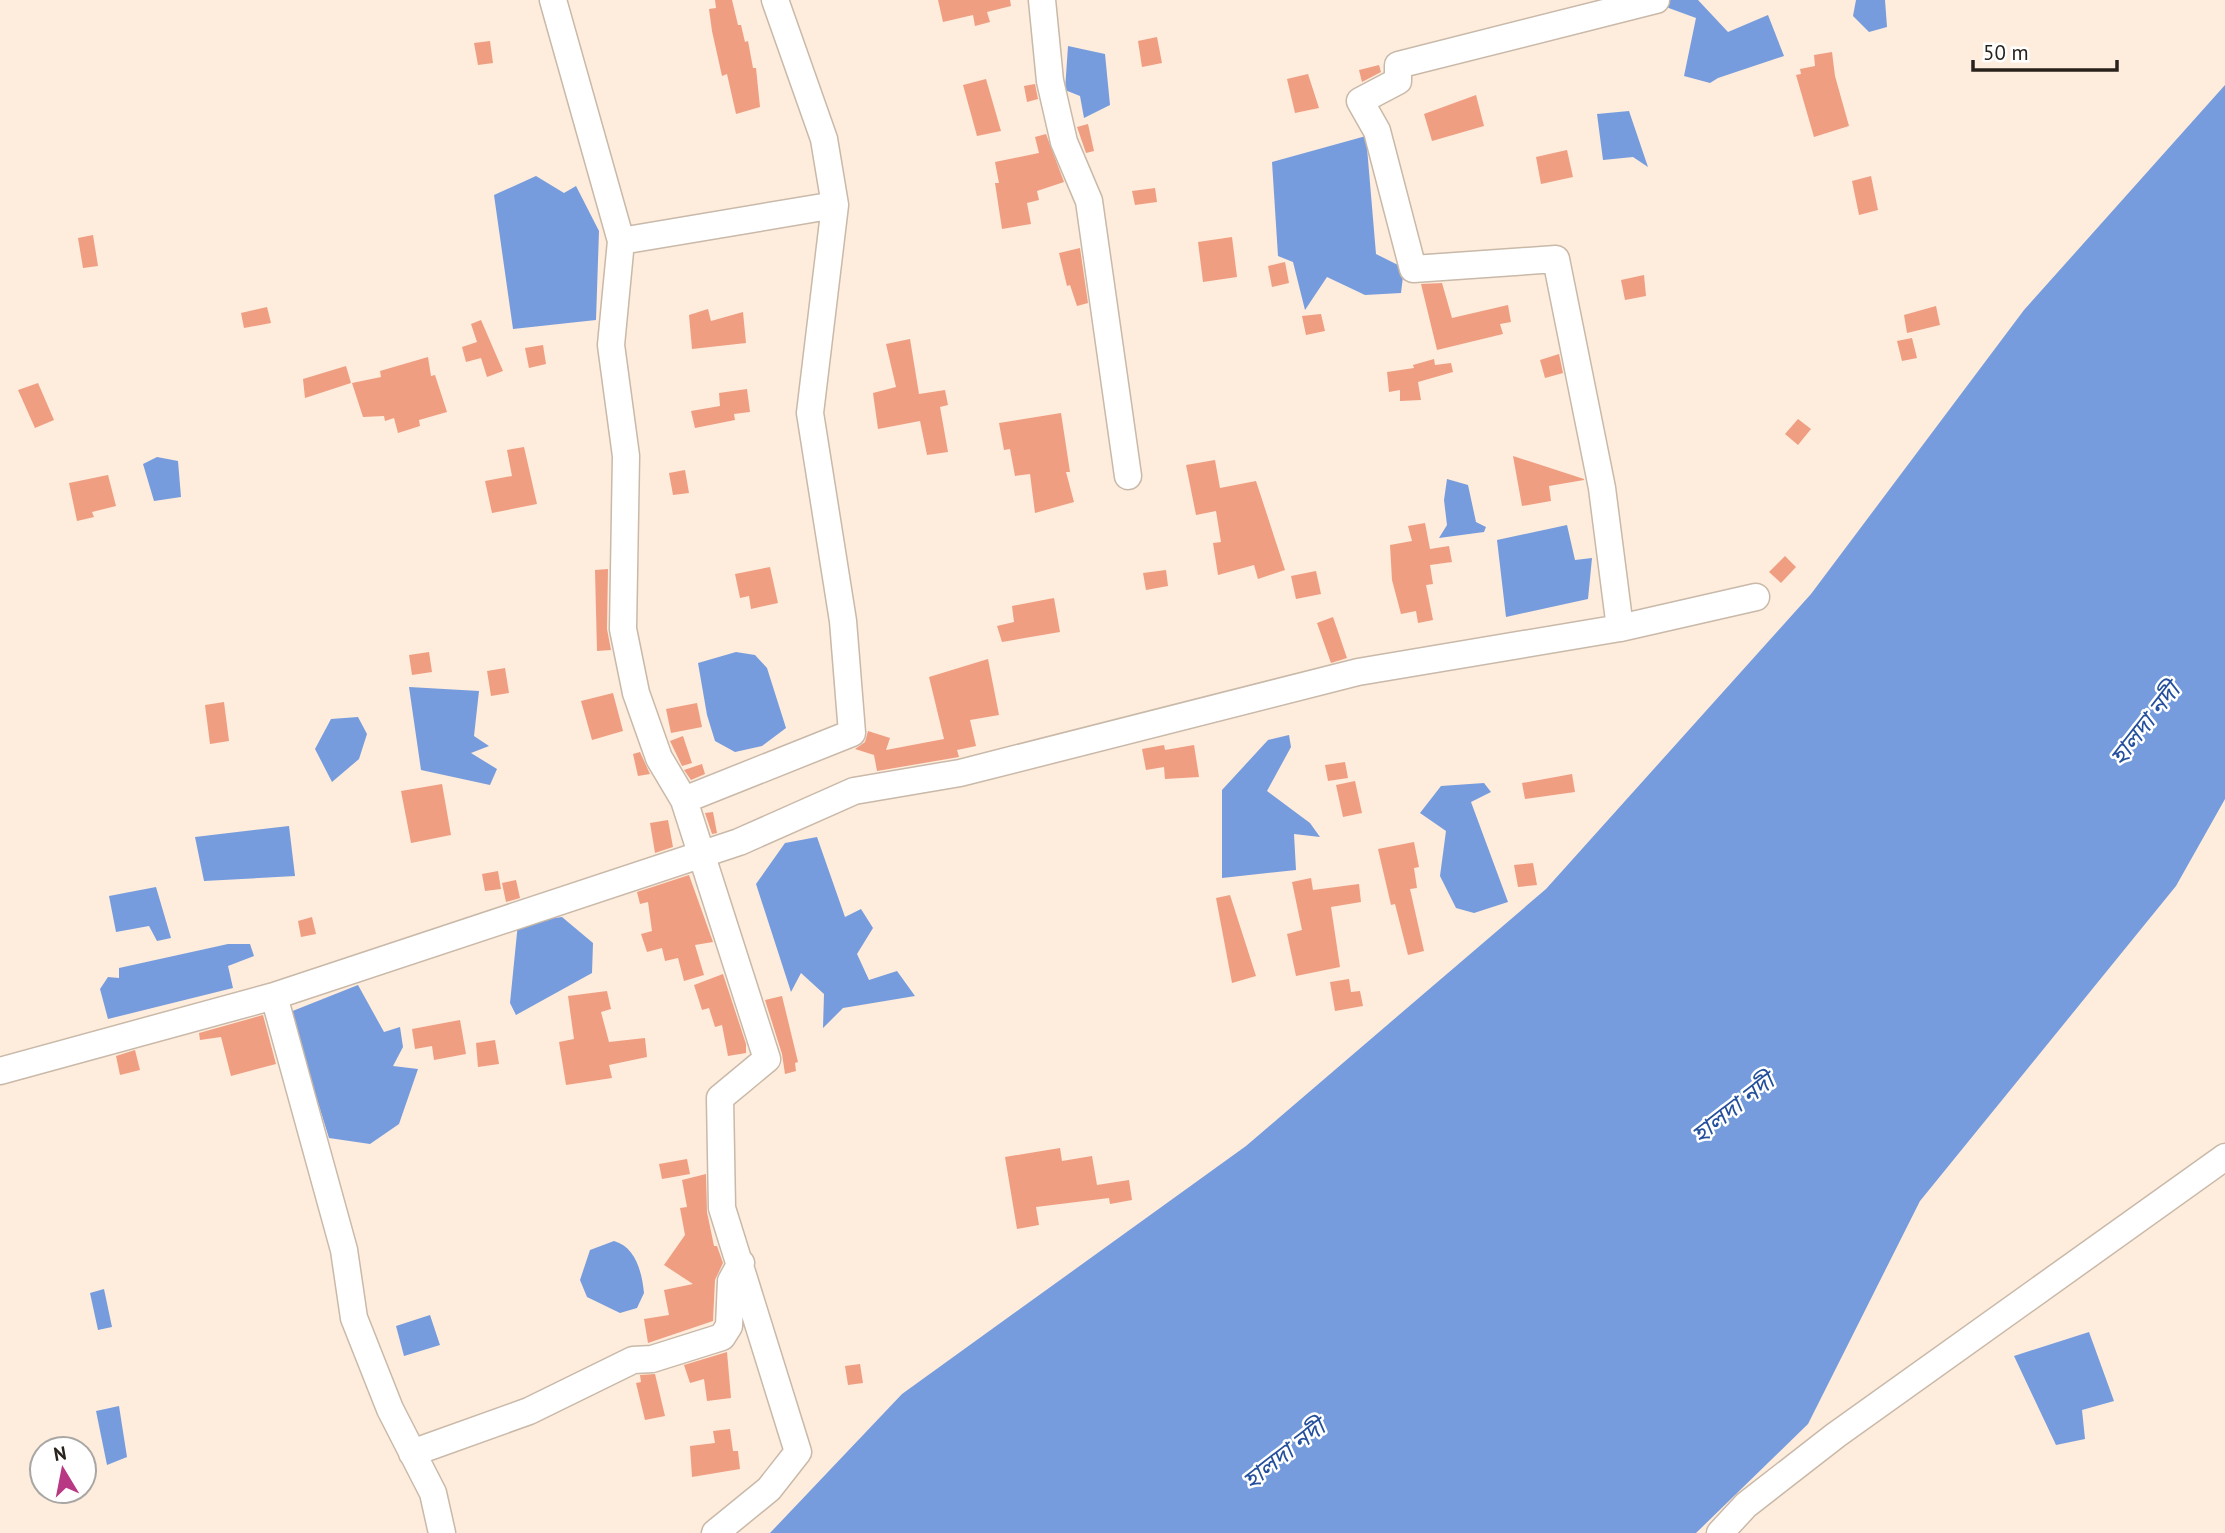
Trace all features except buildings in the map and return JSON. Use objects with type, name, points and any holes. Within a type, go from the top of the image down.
[{"type":"street","points":[[553,0],[621,242],[611,345],[626,456],[623,629],[640,706],[659,758],[684,800],[699,854],[767,1059],[720,1098],[722,1208],[799,1452],[769,1489],[715,1533]]},
{"type":"street","points":[[684,800],[852,733],[843,621],[810,413],[835,205],[824,139],[775,0]]},
{"type":"street","points":[[1042,0],[1050,81],[1065,142],[1089,201],[1128,476]]},
{"type":"street","points":[[1619,628],[1602,488],[1556,259],[1413,269],[1377,131],[1360,101],[1398,81],[1398,65],[1656,0]]},
{"type":"street","points":[[621,242],[835,205]]},
{"type":"street","points":[[0,1071],[274,996],[739,842],[854,791],[960,773],[1358,672],[1619,628],[1756,597]]},
{"type":"street","points":[[274,996],[344,1250],[354,1318],[390,1409],[433,1493],[442,1533]]},
{"type":"street","points":[[1720,1533],[1746,1505],[1836,1435],[2225,1157]]},
{"type":"street","points":[[412,1453],[529,1410],[633,1360],[652,1359],[722,1337],[729,1326],[731,1281],[741,1264]]},
{"type":"water","points":[[1667,0],[1698,0],[1728,32],[1768,15],[1784,56],[1710,83],[1684,76],[1696,18],[1666,7]]},
{"type":"water","points":[[1856,0],[1885,0],[1887,27],[1869,32],[1853,16]]},
{"type":"water","points":[[1068,46],[1105,54],[1110,105],[1084,118],[1080,96],[1065,90]]},
{"type":"water","name":"হালদা নদী","points":[[2225,85],[2225,799],[2176,886],[1920,1201],[1808,1424],[1696,1533],[770,1533],[902,1394],[1246,1146],[1546,889],[1811,594],[2024,310]]},
{"type":"water","points":[[1629,111],[1648,167],[1633,157],[1603,160],[1597,114]]},
{"type":"water","points":[[1366,136],[1376,254],[1404,268],[1401,293],[1365,295],[1327,277],[1305,310],[1293,262],[1278,256],[1272,162]]},
{"type":"water","points":[[536,176],[564,193],[576,186],[599,231],[596,320],[513,329],[494,195]]},
{"type":"water","points":[[157,457],[178,461],[181,497],[154,501],[143,464]]},
{"type":"water","points":[[1447,479],[1468,485],[1476,522],[1486,527],[1484,532],[1439,538],[1447,525],[1444,500]]},
{"type":"water","points":[[1567,525],[1575,560],[1592,558],[1588,599],[1506,617],[1497,540]]},
{"type":"water","points":[[736,652],[755,655],[767,668],[786,728],[762,746],[735,752],[715,741],[707,715],[698,663]]},
{"type":"water","points":[[409,687],[479,691],[474,736],[489,746],[471,753],[497,769],[490,785],[421,770]]},
{"type":"water","points":[[358,717],[367,734],[359,759],[332,782],[315,749],[331,719]]},
{"type":"water","points":[[1289,735],[1291,747],[1267,791],[1310,823],[1320,837],[1294,834],[1296,870],[1222,878],[1222,790],[1268,740]]},
{"type":"water","points":[[1484,783],[1491,792],[1471,802],[1508,902],[1474,913],[1456,908],[1440,876],[1446,831],[1420,813],[1441,786]]},
{"type":"water","points":[[289,826],[295,876],[204,881],[195,837]]},
{"type":"water","points":[[817,837],[845,917],[861,909],[873,928],[857,954],[869,980],[897,971],[915,996],[843,1008],[823,1028],[824,994],[801,973],[791,992],[756,884],[785,843]]},
{"type":"water","points":[[156,887],[171,938],[157,941],[149,926],[116,932],[109,896]]},
{"type":"water","points":[[562,917],[593,943],[592,973],[516,1015],[510,1003],[518,923]]},
{"type":"water","points":[[228,944],[250,944],[254,956],[228,966],[233,988],[108,1019],[100,989],[108,977],[119,978],[119,968]]},
{"type":"water","points":[[358,985],[384,1032],[400,1027],[403,1047],[393,1066],[418,1069],[399,1124],[370,1144],[329,1138],[290,1012]]},
{"type":"water","points":[[614,1241],[622,1244],[633,1255],[642,1277],[644,1293],[637,1308],[620,1313],[587,1297],[580,1280],[590,1250]]},
{"type":"water","points":[[104,1289],[112,1327],[98,1330],[90,1293]]},
{"type":"water","points":[[430,1315],[440,1345],[404,1356],[396,1326]]},
{"type":"water","points":[[2089,1332],[2114,1401],[2082,1410],[2085,1439],[2056,1445],[2014,1356]]},
{"type":"water","points":[[119,1406],[127,1457],[107,1465],[96,1411]]}]
